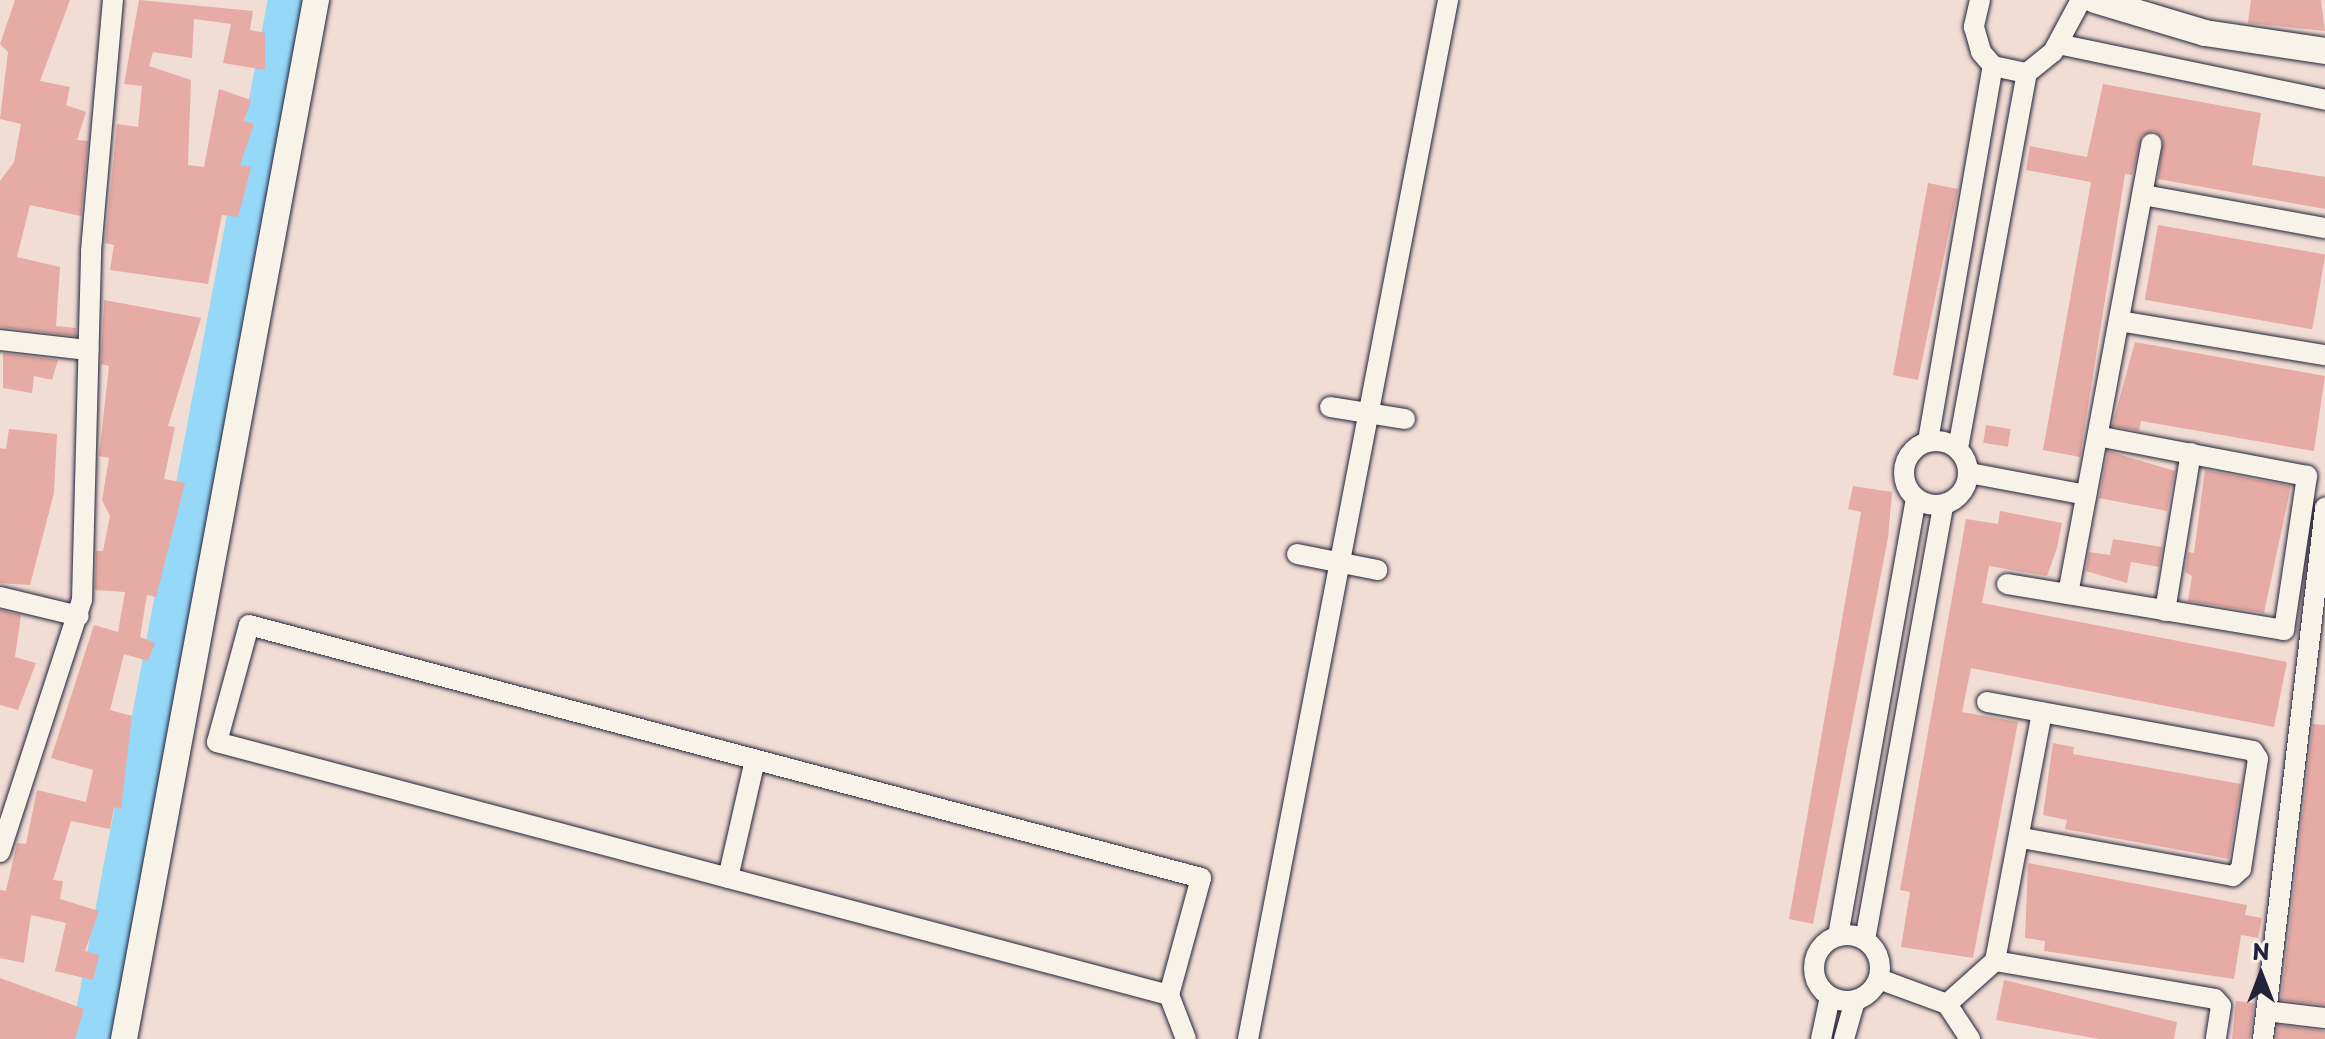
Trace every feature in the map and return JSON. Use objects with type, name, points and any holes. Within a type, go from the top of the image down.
[{"type":"street","points":[[0,852],[5,819],[79,616],[88,350],[113,0]]},
{"type":"street","points":[[124,1039],[316,0]]},
{"type":"street","points":[[1248,1039],[1337,562],[1448,0]]},
{"type":"street","points":[[1821,1039],[1830,997],[1814,971],[1816,956],[1838,936],[1916,499],[1904,466],[1928,441],[1993,66],[1975,33],[1980,0]]},
{"type":"street","points":[[1865,940],[1943,505],[1966,488],[1969,473],[1958,448],[2027,73],[2058,44],[2081,0]]},
{"type":"street","points":[[2095,0],[2205,33],[2325,51]]},
{"type":"street","points":[[2058,44],[2325,100]]},
{"type":"street","points":[[1993,66],[2027,73]]},
{"type":"street","points":[[1982,123],[2016,128]]},
{"type":"street","points":[[2068,594],[2151,144]]},
{"type":"street","points":[[2143,195],[2325,228]]},
{"type":"street","points":[[2119,321],[2325,355]]},
{"type":"street","points":[[0,340],[88,350]]},
{"type":"street","points":[[1330,407],[1405,419]]},
{"type":"street","points":[[2007,584],[2279,631],[2286,625],[2307,476],[2098,436]]},
{"type":"street","points":[[1928,441],[1958,448]]},
{"type":"street","points":[[2165,611],[2191,453]]},
{"type":"street","points":[[1969,473],[2086,495]]},
{"type":"street","points":[[1916,499],[1943,505]]},
{"type":"street","points":[[2263,1039],[2304,650],[2325,508]]},
{"type":"street","points":[[1297,554],[1377,570]]},
{"type":"street","points":[[0,597],[79,616]]},
{"type":"street","points":[[1169,995],[217,742],[249,625],[1201,878],[1169,995],[1186,1039]]},
{"type":"street","points":[[2304,650],[2325,652]]},
{"type":"street","points":[[1987,702],[2257,754],[2241,869],[2233,876],[2021,838]]},
{"type":"street","points":[[1947,1004],[1995,961],[2021,838],[2042,712]]},
{"type":"street","points":[[728,878],[755,760]]},
{"type":"street","points":[[1838,936],[1865,940],[1876,950],[1879,979]]},
{"type":"street","points":[[1995,961],[2215,999],[2221,1006],[2216,1039]]},
{"type":"street","points":[[1844,1039],[1855,1001],[1879,979]]},
{"type":"street","points":[[1879,979],[1947,1004],[1970,1039]]},
{"type":"street","points":[[1830,997],[1855,1001]]},
{"type":"street","points":[[2266,1011],[2325,1018]]},
{"type":"building","points":[[15,0],[70,0],[40,81],[70,87],[66,105],[86,112],[77,140],[88,141],[81,216],[30,205],[17,257],[60,267],[56,326],[76,328],[76,336],[0,327],[0,181],[14,162],[21,124],[0,119],[8,52],[0,44]]},
{"type":"building","points":[[139,0],[253,11],[250,30],[265,33],[265,70],[223,63],[231,24],[194,19],[192,58],[153,52],[149,66],[191,80],[188,165],[204,167],[219,89],[251,100],[244,121],[254,124],[240,165],[251,167],[238,217],[222,215],[208,284],[110,270],[114,245],[105,243],[117,124],[138,127],[142,86],[124,84]]},
{"type":"building","points":[[2251,0],[2321,0],[2325,31],[2248,23]]},
{"type":"building","points":[[2103,84],[2261,113],[2252,165],[2325,177],[2325,209],[2158,179],[2163,139],[2154,131],[2142,135],[2132,175],[2125,174],[2080,457],[2043,450],[2091,182],[2026,170],[2030,146],[2087,157]]},
{"type":"building","points":[[1928,183],[1958,189],[1918,380],[1893,375]]},
{"type":"building","points":[[2158,225],[2325,254],[2312,329],[2145,300]]},
{"type":"building","points":[[104,300],[201,318],[168,426],[175,427],[164,479],[185,483],[156,597],[147,595],[140,637],[155,643],[148,661],[124,654],[110,710],[132,716],[121,809],[114,807],[110,829],[71,821],[53,880],[63,881],[60,899],[99,911],[85,951],[99,955],[93,980],[55,971],[66,923],[31,915],[24,963],[0,958],[0,890],[6,891],[17,843],[26,844],[37,790],[86,802],[93,770],[51,758],[94,625],[118,632],[125,592],[95,590],[96,551],[103,551],[110,516],[102,500],[109,458],[99,456],[109,366],[101,364]]},
{"type":"building","points":[[2135,342],[2325,376],[2314,451],[2141,421],[2139,431],[2112,426]]},
{"type":"building","points":[[3,353],[58,360],[52,380],[34,376],[32,393],[3,388]]},
{"type":"building","points":[[1986,425],[2011,429],[2008,447],[1983,443]]},
{"type":"building","points":[[9,429],[57,434],[54,493],[30,585],[0,583],[0,448],[6,449]]},
{"type":"building","points":[[2108,451],[2175,471],[2167,511],[2099,498]]},
{"type":"building","points":[[2205,470],[2291,486],[2264,613],[2188,601],[2192,576],[2185,572],[2188,552],[2194,553]]},
{"type":"building","points":[[1853,486],[1892,492],[1888,538],[1813,924],[1789,919],[1861,512],[1848,509]]},
{"type":"building","points":[[2000,511],[2062,523],[2047,576],[1989,566],[1982,603],[2287,662],[2274,727],[1971,668],[1962,712],[2018,722],[1973,958],[1901,947],[1910,892],[1900,890],[1966,519],[1998,524]]},
{"type":"building","points":[[2113,539],[2162,547],[2159,567],[2131,562],[2127,583],[2086,571],[2089,552],[2110,555]]},
{"type":"building","points":[[0,610],[21,615],[15,657],[36,663],[18,710],[0,705]]},
{"type":"building","points":[[2313,724],[2325,725],[2325,1005],[2281,1000]]},
{"type":"building","points":[[2053,743],[2074,747],[2073,754],[2241,784],[2229,859],[2065,829],[2067,820],[2043,815]]},
{"type":"building","points":[[2028,863],[2247,905],[2245,915],[2262,918],[2258,938],[2241,935],[2234,979],[2044,951],[2045,941],[2025,938]]},
{"type":"building","points":[[0,978],[84,1009],[75,1039],[0,1039]]},
{"type":"building","points":[[2004,980],[2177,1022],[2174,1039],[2099,1039],[1996,1020]]},
{"type":"building","points":[[2236,1001],[2254,1003],[2250,1039],[2232,1039]]},
{"type":"building","points":[[2278,1025],[2325,1031],[2325,1039],[2276,1039]]},
{"type":"waterway","points":[[91,1039],[288,0]]}]
